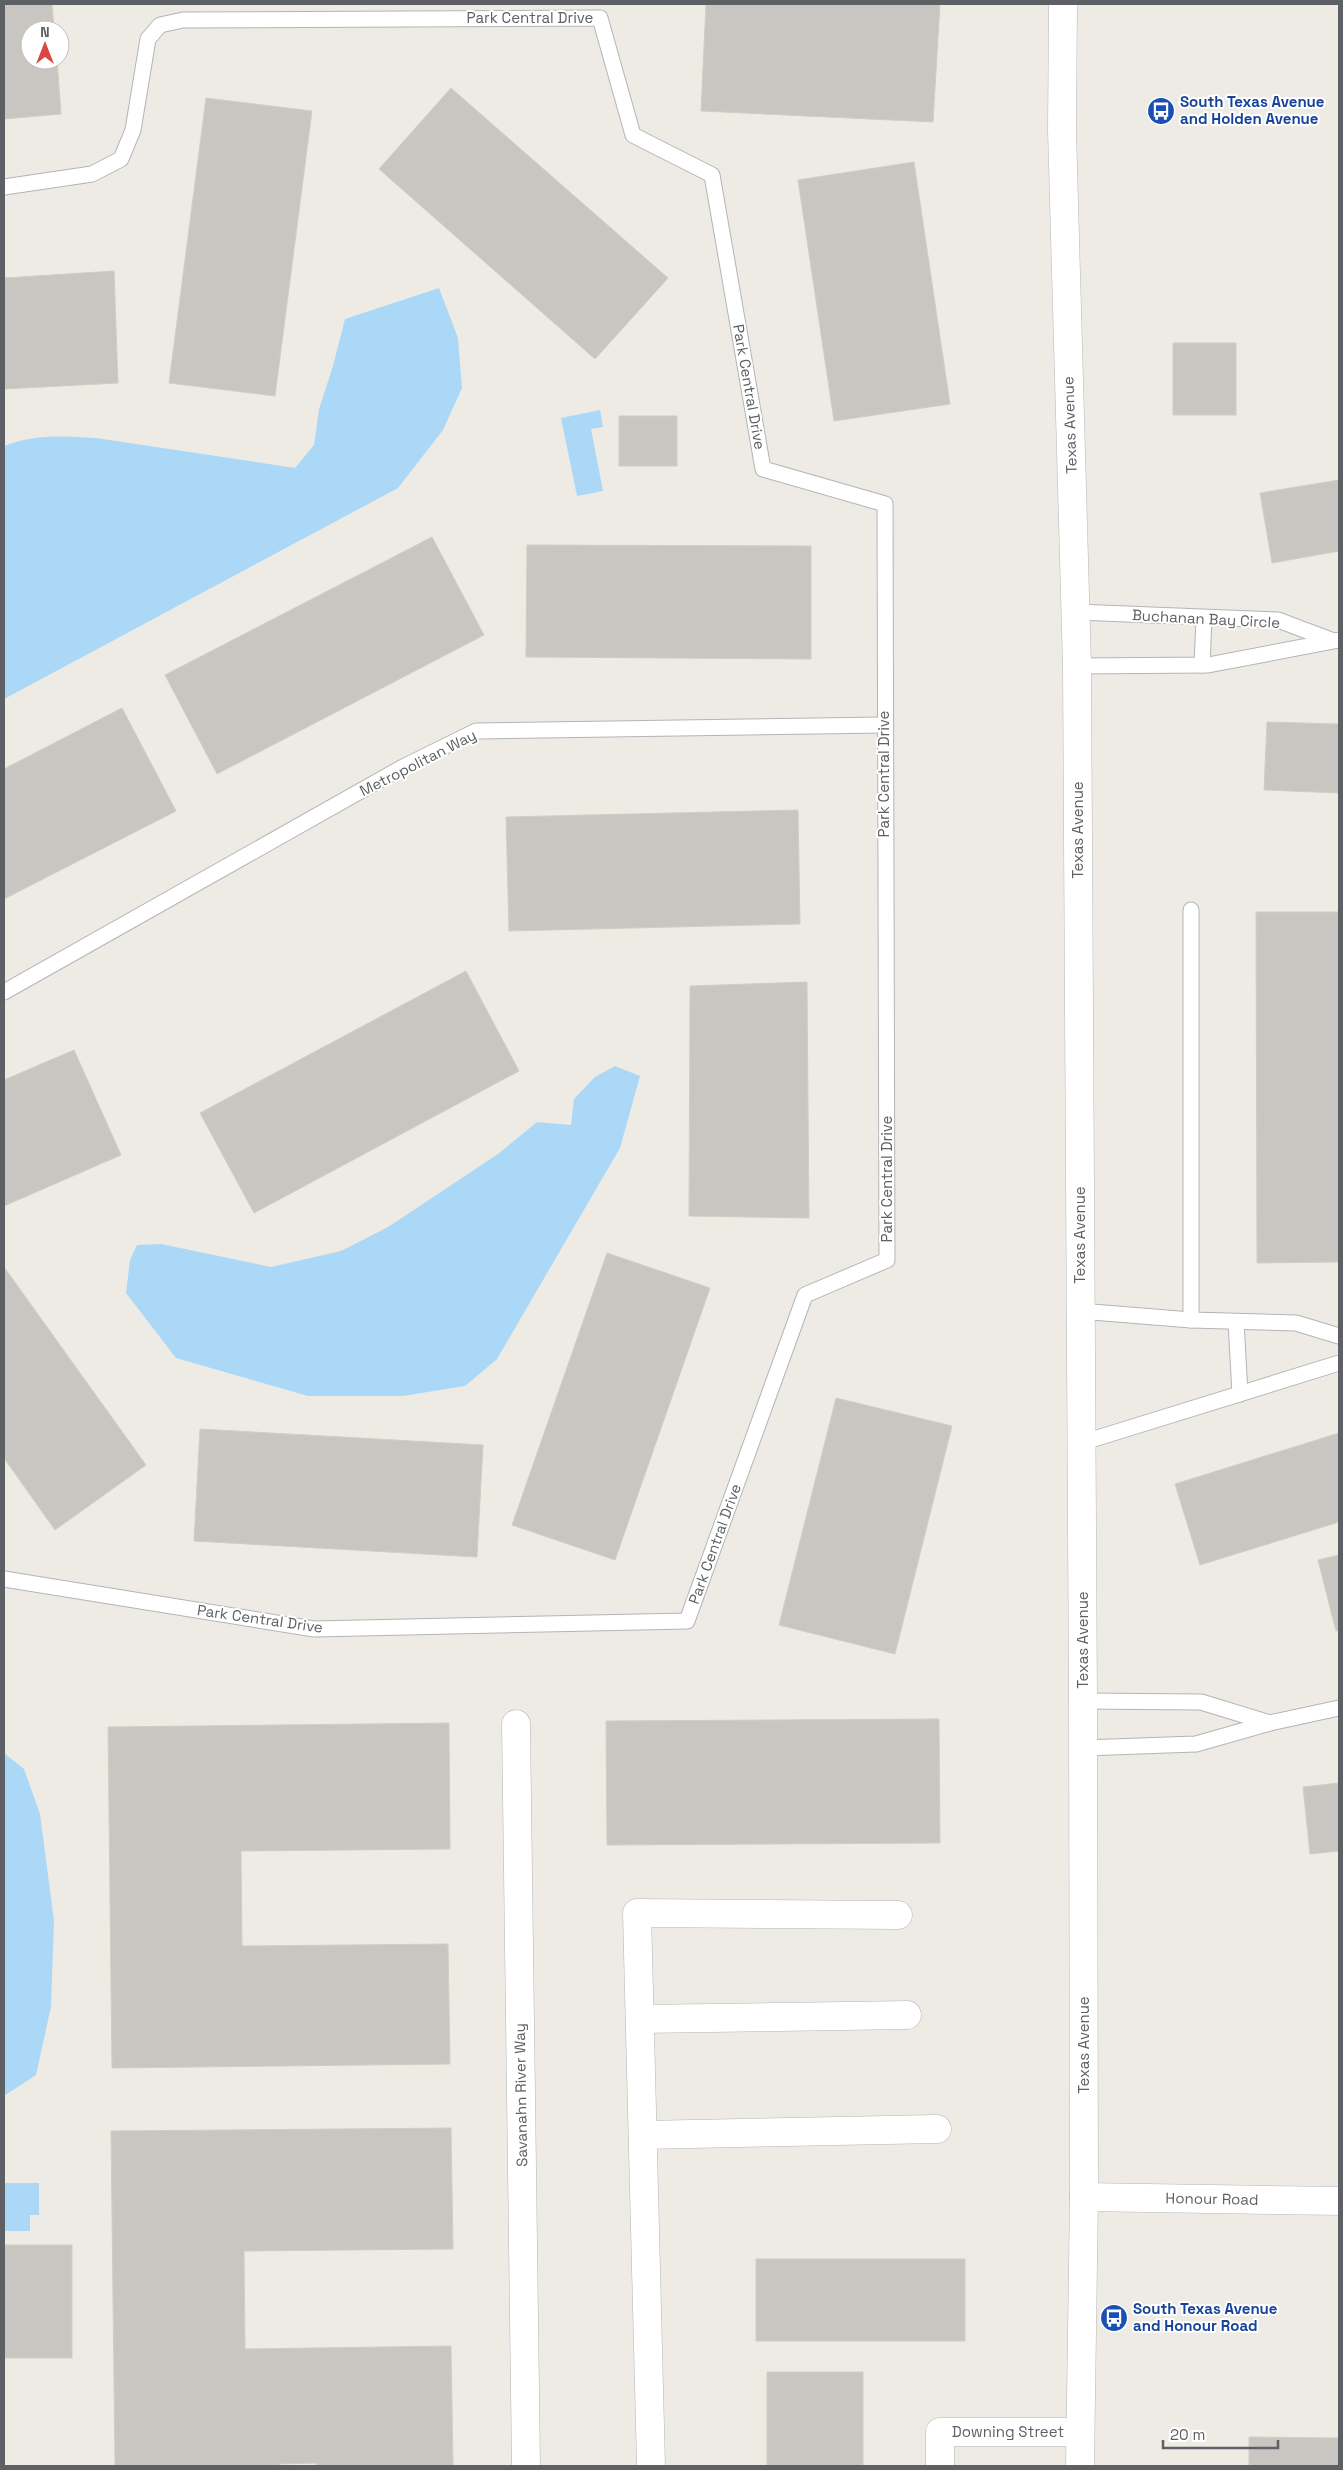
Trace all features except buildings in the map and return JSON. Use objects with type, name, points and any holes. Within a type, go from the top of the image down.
[{"type":"street","name":"Texas Avenue","points":[[1063,4],[1062,130],[1077,666],[1084,1701],[1084,2197],[1080,2466]]},
{"type":"street","name":"Savanahn River Way","points":[[516,1724],[526,2466]]},
{"type":"street","points":[[651,2466],[637,1913],[898,1915]]},
{"type":"street","points":[[640,2019],[907,2015]]},
{"type":"street","points":[[643,2135],[937,2129]]},
{"type":"street","name":"Honour Road","points":[[1084,2197],[1339,2200]]},
{"type":"street","name":"Downing Street","points":[[940,2466],[940,2432],[1080,2432]]},
{"type":"lane","name":"Park Central Drive","points":[[4,187],[92,174],[120,160],[133,130],[148,39],[160,25],[184,20],[600,18],[634,135],[712,175],[763,469],[885,504],[884,725],[887,1260],[805,1295],[687,1621],[314,1629],[4,1579]]},
{"type":"lane","name":"Buchanan Bay Circle","points":[[1076,612],[1204,619],[1278,620],[1336,640]]},
{"type":"lane","points":[[1202,665],[1204,619]]},
{"type":"lane","name":"Buchanan Bay Circle","points":[[1077,666],[1202,665],[1336,640]]},
{"type":"lane","name":"Metropolitan Way","points":[[4,992],[403,767],[476,731],[884,725]]},
{"type":"lane","points":[[1191,910],[1191,1320]]},
{"type":"lane","points":[[1080,1311],[1191,1320],[1296,1323],[1339,1336]]},
{"type":"lane","points":[[1236,1322],[1240,1394]]},
{"type":"lane","points":[[1081,1443],[1339,1363]]},
{"type":"lane","points":[[1084,1701],[1201,1702],[1270,1722]]},
{"type":"lane","points":[[1084,1748],[1196,1744],[1270,1722],[1339,1708]]},
{"type":"water","points":[[439,288],[458,338],[462,388],[443,430],[398,488],[4,699],[4,446],[26,439],[61,436],[96,438],[295,468],[314,445],[319,409],[333,366],[345,319]]},
{"type":"water","points":[[600,410],[603,427],[591,429],[603,491],[577,496],[561,418]]},
{"type":"water","points":[[615,1066],[640,1076],[620,1148],[497,1359],[465,1386],[403,1396],[308,1396],[176,1358],[126,1293],[130,1260],[137,1245],[161,1244],[271,1267],[341,1251],[388,1227],[498,1154],[537,1122],[571,1125],[574,1099],[595,1077]]},
{"type":"water","points":[[4,1753],[24,1769],[40,1814],[54,1921],[51,2007],[36,2075],[4,2096]]},
{"type":"water","points":[[4,2183],[39,2183],[39,2215],[30,2215],[30,2231],[4,2231]]},
{"type":"place","name":"South Texas Avenue and Holden Avenue","points":[[1161,111]]},
{"type":"place","name":"South Texas Avenue and Honour Road","points":[[1114,2318]]}]
